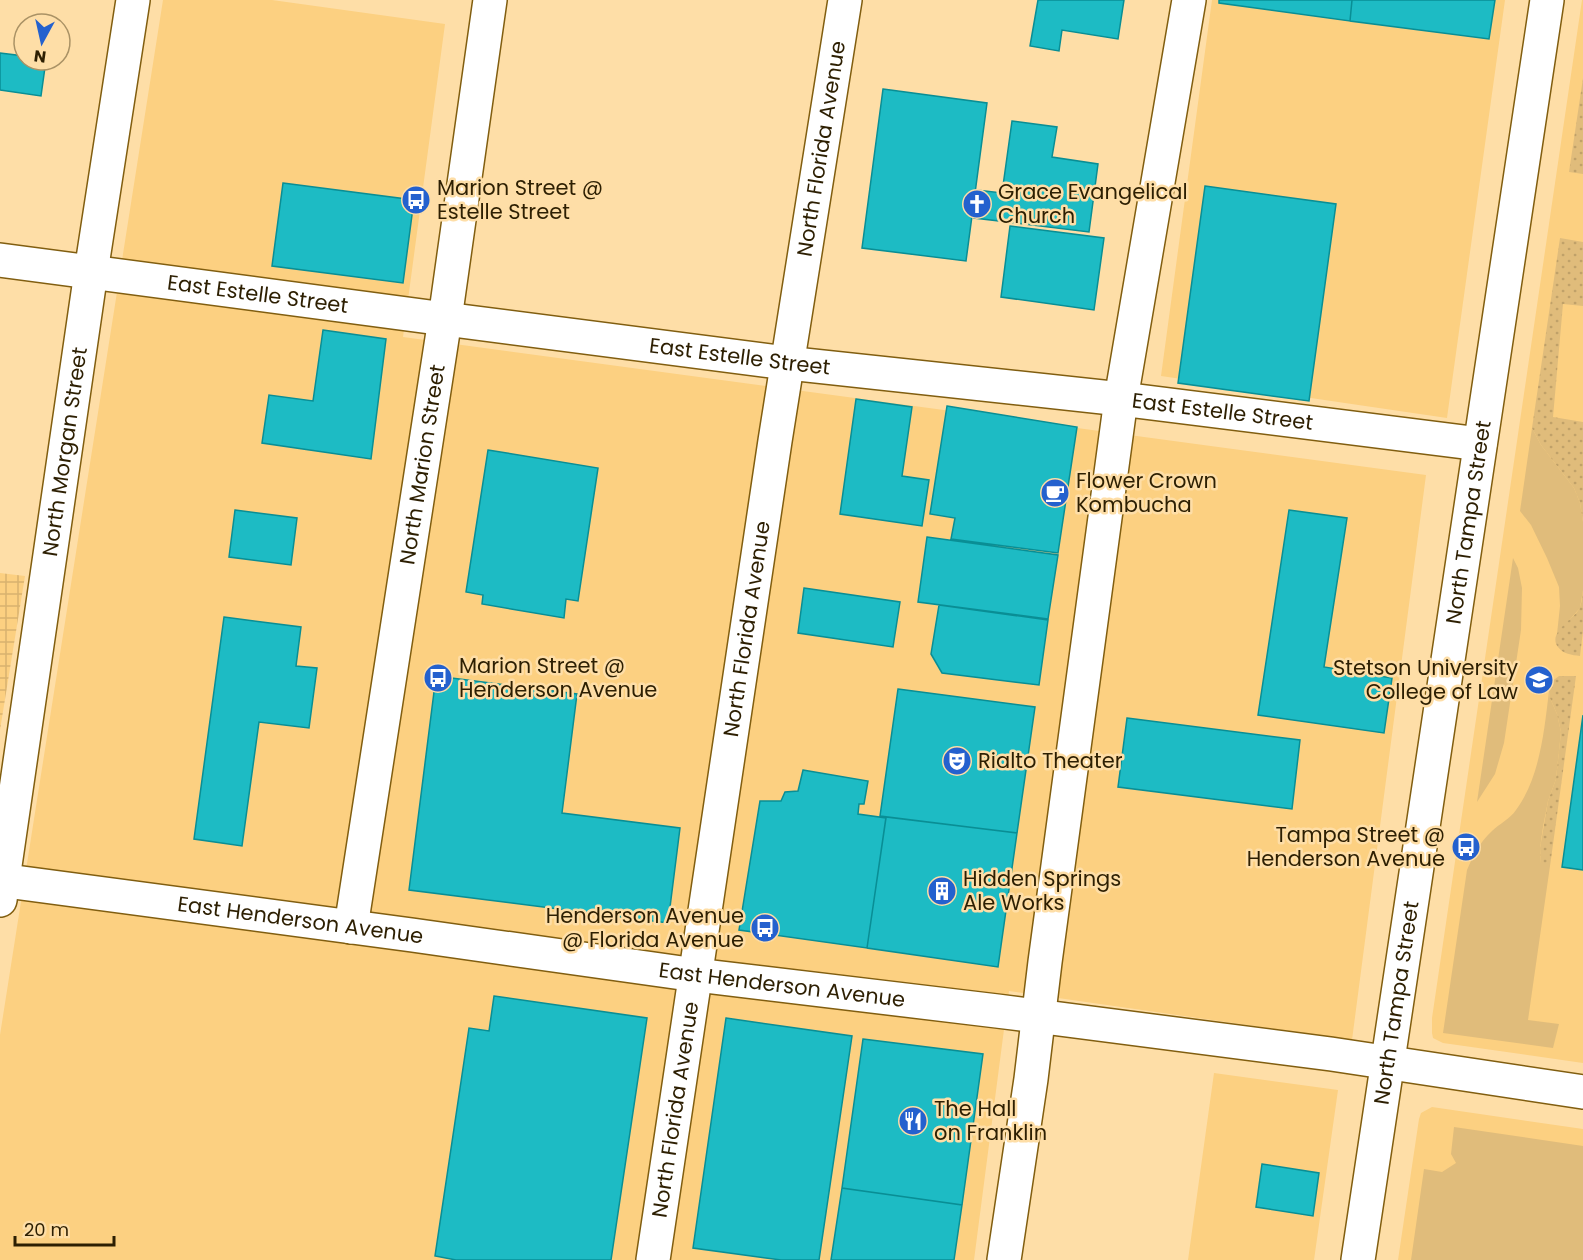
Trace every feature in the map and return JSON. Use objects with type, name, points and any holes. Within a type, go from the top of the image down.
[{"type":"street","name":"North Morgan Street","points":[[1,888],[133,0]]},
{"type":"street","name":"North Marion Street","points":[[351,927],[445,320],[490,0]]},
{"type":"street","name":"North Florida Avenue","points":[[654,1260],[787,363],[845,0]]},
{"type":"street","points":[[1004,1260],[1031,1079],[1121,399],[1189,0]]},
{"type":"street","name":"North Tampa Street","points":[[1358,1260],[1547,0]]},
{"type":"street","name":"East Estelle Street","points":[[0,260],[787,363],[1121,399],[1480,444]]},
{"type":"street","name":"East Henderson Avenue","points":[[1,888],[351,927],[696,975],[1039,1016],[1386,1062],[1583,1092]]},
{"type":"shaded area","points":[[163,0],[272,0],[445,24],[403,337],[1426,475],[1352,1040],[1009,991],[974,1260],[0,1260],[0,1035]]},
{"type":"shaded area","points":[[1212,0],[1505,0],[1447,418],[1161,376]]},
{"type":"shaded area","name":"Stetson University College of Law","points":[[1582,0],[1583,1063],[1443,1043],[1433,1038],[1432,1033],[1432,1018]]},
{"type":"shaded area","points":[[1583,78],[1583,174],[1569,172]]},
{"type":"shaded area","points":[[1560,238],[1583,242],[1583,306],[1563,304],[1553,417],[1583,422],[1583,522],[1580,503],[1574,488],[1541,445],[1532,428]]},
{"type":"shaded area","points":[[1532,428],[1541,445],[1574,488],[1580,503],[1583,522],[1583,590],[1580,608],[1557,634],[1560,606],[1559,587],[1531,525],[1520,511]]},
{"type":"shaded area","points":[[1513,558],[1518,568],[1522,588],[1521,630],[1504,743],[1495,774],[1477,802]]},
{"type":"shaded area","points":[[0,573],[25,576],[0,730]]},
{"type":"shaded area","points":[[1583,590],[1583,631],[1580,656],[1571,655],[1558,647],[1556,637],[1562,626],[1579,609]]},
{"type":"shaded area","points":[[1559,676],[1576,676],[1551,859],[1543,865],[1540,848],[1548,801],[1556,779],[1561,732],[1549,691],[1551,682]]},
{"type":"shaded area","points":[[1549,691],[1561,732],[1556,779],[1548,801],[1540,848],[1541,863],[1551,859],[1528,1020],[1559,1024],[1553,1048],[1443,1033],[1467,870],[1480,844],[1514,813],[1531,783],[1540,754]]},
{"type":"shaded area","points":[[1214,1073],[1338,1090],[1314,1260],[1188,1260]]},
{"type":"shaded area","points":[[1432,1107],[1583,1129],[1583,1260],[1398,1260],[1419,1119],[1421,1113]]},
{"type":"shaded area","points":[[1454,1127],[1583,1146],[1583,1260],[1411,1260],[1424,1169],[1442,1172],[1456,1163],[1451,1154]]},
{"type":"building","points":[[1038,0],[1124,0],[1118,39],[1062,30],[1059,51],[1030,46]]},
{"type":"building","points":[[1219,0],[1352,0],[1350,21],[1219,3]]},
{"type":"building","points":[[1352,0],[1495,0],[1489,39],[1350,21]]},
{"type":"building","points":[[0,53],[12,54],[12,72],[44,72],[41,96],[0,90]]},
{"type":"building","points":[[883,89],[987,103],[966,261],[862,248]]},
{"type":"building","points":[[1012,121],[1057,127],[1052,157],[1098,164],[1089,232],[974,218],[977,190],[1002,193]]},
{"type":"building","points":[[283,183],[414,200],[403,283],[272,266]]},
{"type":"building","points":[[1205,186],[1336,204],[1309,401],[1178,383]]},
{"type":"building","points":[[1010,226],[1104,238],[1094,310],[1001,297]]},
{"type":"building","points":[[323,330],[386,339],[371,459],[262,443],[269,395],[313,401]]},
{"type":"building","points":[[856,399],[912,407],[902,476],[929,480],[922,526],[840,514]]},
{"type":"building","points":[[947,406],[1077,427],[1058,553],[951,539],[955,518],[930,514]]},
{"type":"building","points":[[488,450],[598,468],[578,601],[566,599],[564,618],[482,604],[483,595],[466,592]]},
{"type":"building","points":[[235,510],[297,518],[291,565],[229,557]]},
{"type":"building","points":[[1289,510],[1347,518],[1324,667],[1392,678],[1384,733],[1258,715]]},
{"type":"building","points":[[927,537],[1058,555],[1048,619],[918,602]]},
{"type":"building","points":[[804,588],[900,602],[893,647],[798,633]]},
{"type":"building","points":[[939,605],[1048,620],[1039,685],[942,673],[931,654]]},
{"type":"building","points":[[224,617],[301,627],[296,666],[317,668],[309,728],[259,722],[242,846],[194,839]]},
{"type":"building","points":[[436,676],[577,694],[562,813],[680,828],[668,923],[409,890]]},
{"type":"building","name":"Rialto Theater","points":[[898,689],[1035,707],[1017,833],[880,816]]},
{"type":"building","points":[[1583,715],[1583,870],[1562,867]]},
{"type":"building","points":[[1127,718],[1300,740],[1292,809],[1118,787]]},
{"type":"building","points":[[803,770],[868,781],[864,804],[859,804],[858,814],[886,818],[867,948],[739,930],[760,801],[781,801],[785,792],[798,791]]},
{"type":"building","name":"Hidden Springs Ale Works","points":[[886,817],[1017,833],[998,967],[867,948]]},
{"type":"building","points":[[494,996],[647,1018],[611,1260],[456,1260],[435,1256],[469,1028],[489,1031]]},
{"type":"building","points":[[726,1018],[852,1036],[819,1260],[781,1260],[693,1248]]},
{"type":"building","name":"The Hall on Franklin","points":[[863,1039],[983,1054],[962,1205],[842,1188]]},
{"type":"building","points":[[1262,1164],[1319,1173],[1313,1216],[1256,1207]]},
{"type":"building","points":[[842,1188],[962,1205],[954,1260],[831,1260]]},
{"type":"place","name":"Marion Street @ Estelle Street","points":[[416,200]]},
{"type":"place","name":"Grace Evangelical Church","points":[[977,204]]},
{"type":"place","name":"Flower Crown Kombucha","points":[[1055,493]]},
{"type":"place","name":"Marion Street @ Henderson Avenue","points":[[438,678]]},
{"type":"place","name":"Stetson University College of Law","points":[[1539,680]]},
{"type":"place","name":"Rialto Theater","points":[[957,761]]},
{"type":"place","name":"Tampa Street @ Henderson Avenue","points":[[1466,847]]},
{"type":"place","name":"Hidden Springs Ale Works","points":[[942,891]]},
{"type":"place","name":"Henderson Avenue @ Florida Avenue","points":[[765,928]]},
{"type":"place","name":"The Hall on Franklin","points":[[913,1121]]}]
